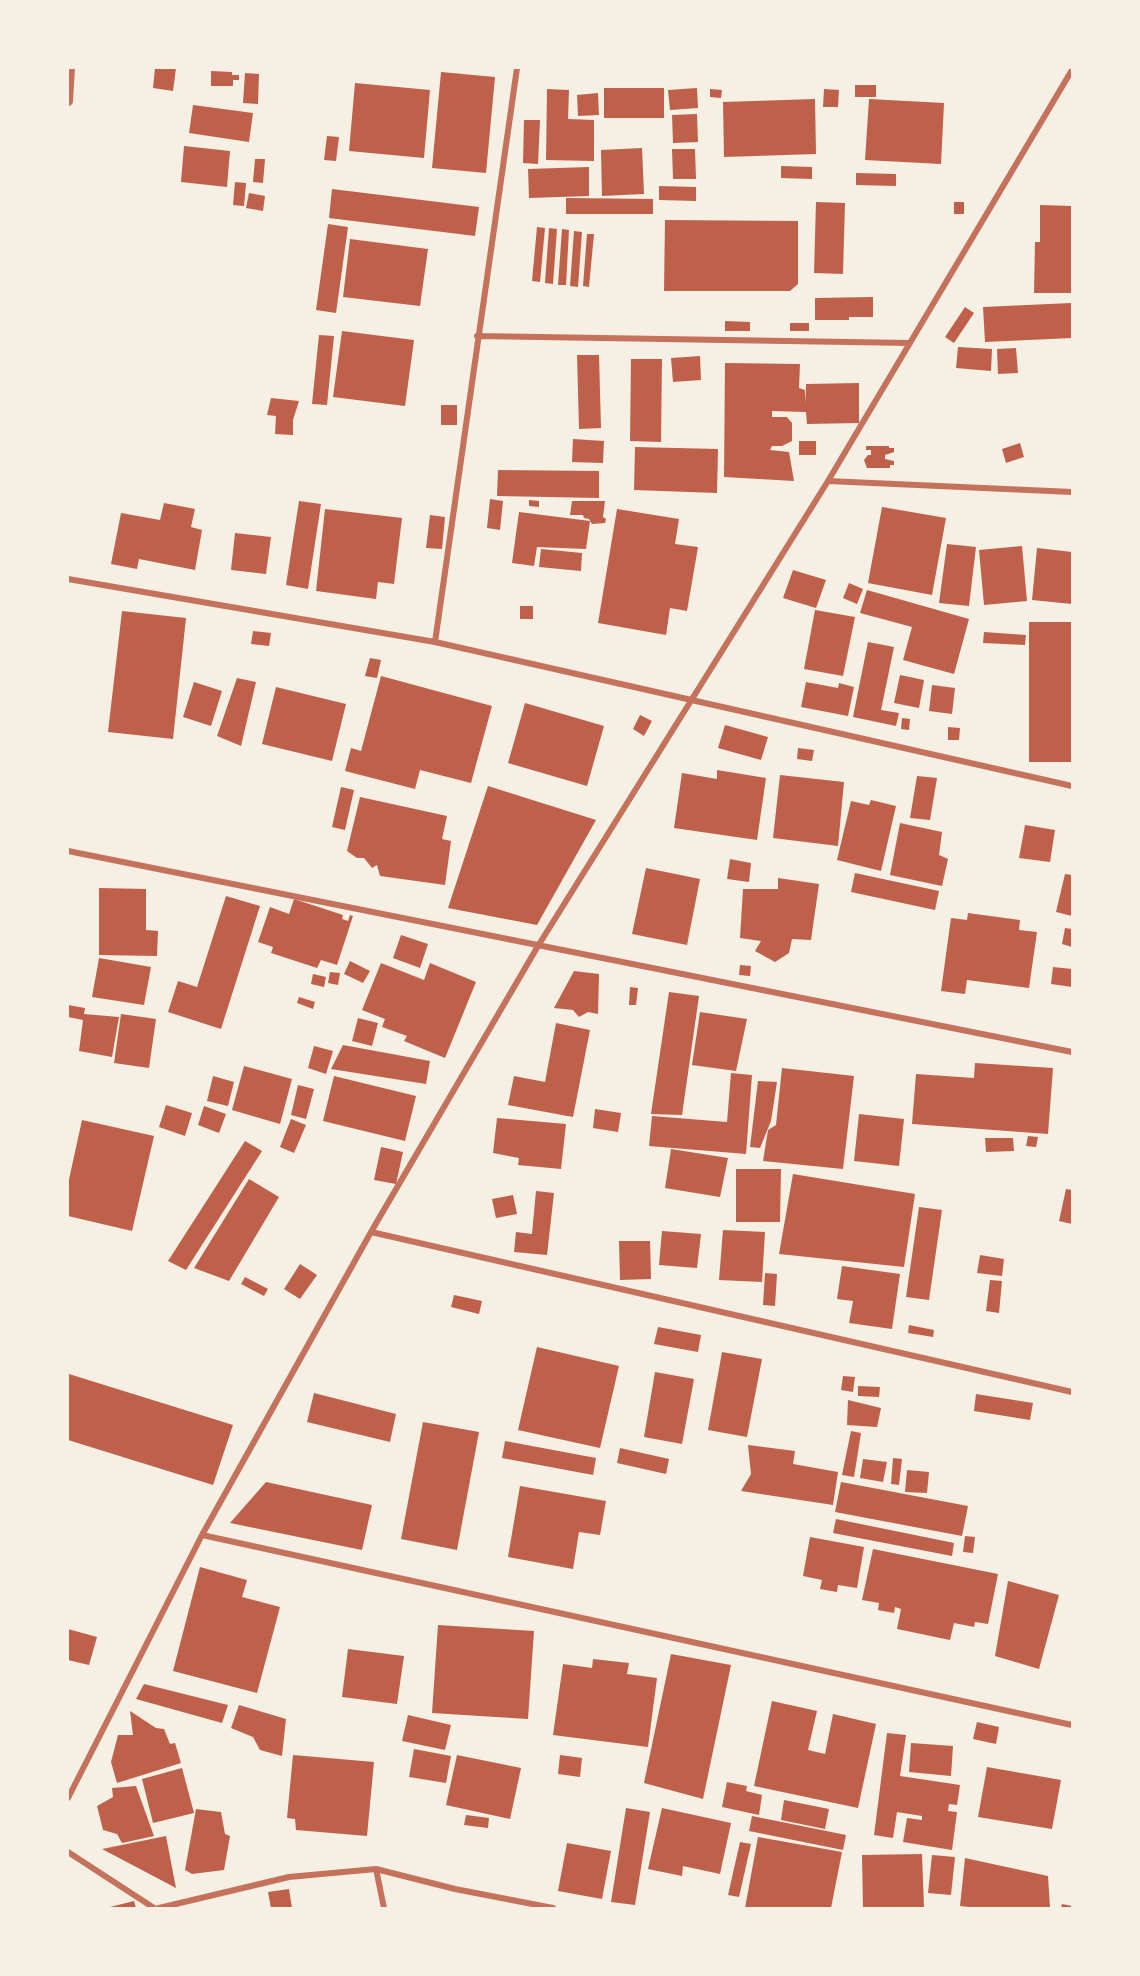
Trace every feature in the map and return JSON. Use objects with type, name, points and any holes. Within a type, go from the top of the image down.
[{"type":"street","points":[[68,101],[70,68]]},
{"type":"street","points":[[435,642],[517,68]]},
{"type":"street","points":[[68,1798],[202,1535],[371,1232],[538,946],[828,481],[1072,70]]},
{"type":"street","points":[[477,336],[910,343]]},
{"type":"street","points":[[828,481],[1072,492]]},
{"type":"street","points":[[68,579],[435,642],[1072,786]]},
{"type":"street","points":[[68,851],[1072,1052]]},
{"type":"street","points":[[371,1232],[1072,1392]]},
{"type":"street","points":[[202,1535],[1072,1725]]},
{"type":"street","points":[[68,1852],[156,1908],[289,1877],[376,1869],[455,1889],[553,1908]]},
{"type":"street","points":[[376,1869],[384,1908]]},
{"type":"building","points":[[155,68],[176,68],[173,91],[153,88]]},
{"type":"building","points":[[211,71],[232,72],[232,75],[239,75],[239,80],[233,80],[233,86],[211,86]]},
{"type":"building","points":[[441,72],[495,77],[486,173],[432,168]]},
{"type":"building","points":[[245,73],[259,74],[258,104],[243,103]]},
{"type":"building","points":[[355,83],[430,90],[424,158],[349,151]]},
{"type":"building","points":[[855,85],[876,85],[876,97],[855,97]]},
{"type":"building","points":[[604,88],[664,88],[664,118],[604,118]]},
{"type":"building","points":[[697,88],[698,108],[670,110],[668,90]]},
{"type":"building","points":[[547,89],[569,90],[568,119],[594,120],[594,161],[546,160]]},
{"type":"building","points":[[710,89],[722,90],[721,98],[710,97]]},
{"type":"building","points":[[824,89],[839,90],[838,107],[823,107]]},
{"type":"building","points":[[598,93],[599,115],[578,116],[577,95]]},
{"type":"building","points":[[815,99],[816,154],[724,157],[723,102]]},
{"type":"building","points":[[869,99],[944,103],[941,164],[865,160]]},
{"type":"building","points":[[193,105],[253,113],[249,142],[189,133]]},
{"type":"building","points":[[697,114],[698,142],[673,143],[672,115]]},
{"type":"building","points":[[524,120],[540,120],[538,164],[523,163]]},
{"type":"building","points":[[327,136],[339,137],[336,161],[324,160]]},
{"type":"building","points":[[184,146],[230,151],[227,187],[181,182]]},
{"type":"building","points":[[642,148],[644,194],[602,196],[601,150]]},
{"type":"building","points":[[672,149],[695,149],[696,179],[673,179]]},
{"type":"building","points":[[255,159],[265,159],[263,183],[253,182]]},
{"type":"building","points":[[781,166],[812,167],[812,179],[781,178]]},
{"type":"building","points":[[589,167],[589,196],[529,198],[528,169]]},
{"type":"building","points":[[856,173],[896,174],[896,186],[856,185]]},
{"type":"building","points":[[235,182],[246,183],[244,206],[233,205]]},
{"type":"building","points":[[659,186],[696,187],[696,201],[659,200]]},
{"type":"building","points":[[332,189],[479,207],[475,236],[329,218]]},
{"type":"building","points":[[249,193],[265,196],[263,211],[246,208]]},
{"type":"building","points":[[566,198],[653,199],[653,214],[566,214]]},
{"type":"building","points":[[816,202],[845,203],[843,274],[814,273]]},
{"type":"building","points":[[954,202],[964,202],[964,214],[954,214]]},
{"type":"building","points":[[1040,205],[1072,206],[1072,293],[1034,293],[1035,242],[1040,242]]},
{"type":"building","points":[[665,220],[798,221],[798,284],[790,291],[664,291]]},
{"type":"building","points":[[328,224],[348,227],[336,313],[316,310]]},
{"type":"building","points":[[537,227],[545,228],[540,282],[532,281]]},
{"type":"building","points":[[549,228],[557,229],[553,284],[545,283]]},
{"type":"building","points":[[562,229],[569,230],[566,285],[558,285]]},
{"type":"building","points":[[574,231],[582,232],[578,287],[570,286]]},
{"type":"building","points":[[587,234],[594,234],[589,287],[583,286]]},
{"type":"building","points":[[350,239],[428,249],[420,306],[343,297]]},
{"type":"building","points":[[873,297],[873,317],[815,320],[815,298]]},
{"type":"building","points":[[1071,303],[1072,338],[985,342],[983,307]]},
{"type":"building","points":[[965,307],[974,313],[954,343],[945,337]]},
{"type":"building","points":[[725,321],[750,322],[750,331],[725,331]]},
{"type":"building","points":[[790,323],[809,323],[809,331],[790,331]]},
{"type":"building","points":[[342,331],[414,340],[405,406],[333,397]]},
{"type":"building","points":[[319,335],[334,336],[327,405],[312,404]]},
{"type":"building","points":[[958,347],[992,349],[991,371],[956,368]]},
{"type":"building","points":[[1016,348],[1018,373],[998,374],[997,349]]},
{"type":"building","points":[[577,355],[599,355],[601,428],[579,429]]},
{"type":"building","points":[[700,356],[701,380],[673,382],[671,358]]},
{"type":"building","points":[[631,359],[662,359],[661,442],[630,441]]},
{"type":"building","points":[[725,363],[800,364],[799,388],[805,390],[806,403],[806,384],[859,383],[859,423],[807,424],[806,412],[772,411],[772,417],[787,417],[792,423],[792,441],[782,446],[772,446],[770,450],[789,452],[794,481],[724,477]]},
{"type":"building","points":[[271,398],[299,401],[293,420],[293,435],[275,434],[276,416],[267,415]]},
{"type":"building","points":[[441,405],[457,405],[457,425],[441,425]]},
{"type":"building","points":[[573,439],[604,441],[603,463],[572,462]]},
{"type":"building","points":[[799,441],[816,441],[816,455],[799,455]]},
{"type":"building","points":[[1020,443],[1024,457],[1006,463],[1002,449]]},
{"type":"building","points":[[866,446],[894,448],[894,452],[885,455],[885,459],[894,461],[894,465],[890,465],[890,468],[867,468],[864,460],[871,455],[871,450],[866,450]]},
{"type":"building","points":[[635,447],[718,449],[717,493],[634,490]]},
{"type":"building","points":[[498,470],[599,471],[599,498],[497,496]]},
{"type":"building","points":[[490,499],[503,501],[500,530],[487,528]]},
{"type":"building","points":[[529,500],[539,501],[539,507],[529,506]]},
{"type":"building","points":[[299,501],[321,504],[308,589],[286,585]]},
{"type":"building","points":[[572,501],[605,501],[603,517],[606,519],[605,523],[592,524],[583,515],[570,515]]},
{"type":"building","points":[[164,503],[195,509],[191,527],[202,530],[195,570],[139,559],[137,569],[111,564],[121,513],[160,520]]},
{"type":"building","points":[[882,507],[946,518],[932,595],[868,583]]},
{"type":"building","points":[[325,509],[402,518],[394,584],[378,582],[376,599],[316,591]]},
{"type":"building","points":[[617,509],[679,519],[675,544],[698,547],[687,611],[670,608],[666,635],[598,623]]},
{"type":"building","points":[[519,512],[590,521],[586,549],[537,547],[534,566],[512,563]]},
{"type":"building","points":[[430,515],[445,517],[442,549],[426,548]]},
{"type":"building","points":[[235,533],[271,537],[266,574],[231,570]]},
{"type":"building","points":[[947,544],[976,547],[969,606],[939,603]]},
{"type":"building","points":[[1022,546],[1027,601],[984,605],[979,550]]},
{"type":"building","points":[[1037,548],[1072,552],[1072,604],[1032,600]]},
{"type":"building","points":[[541,549],[582,553],[581,571],[539,567]]},
{"type":"building","points":[[793,570],[826,580],[816,608],[783,598]]},
{"type":"building","points":[[849,583],[863,589],[857,604],[843,598]]},
{"type":"building","points":[[867,590],[969,619],[954,674],[903,660],[912,627],[860,613]]},
{"type":"building","points":[[520,606],[533,606],[533,619],[520,619]]},
{"type":"building","points":[[815,610],[855,617],[843,676],[804,669]]},
{"type":"building","points":[[122,611],[186,618],[173,739],[108,732]]},
{"type":"building","points":[[1029,622],[1072,622],[1072,762],[1029,762]]},
{"type":"building","points":[[253,631],[271,633],[269,646],[251,644]]},
{"type":"building","points":[[984,632],[1026,635],[1025,645],[983,643]]},
{"type":"building","points":[[868,642],[894,647],[881,710],[899,713],[896,726],[853,717]]},
{"type":"building","points":[[370,658],[381,660],[377,678],[365,676]]},
{"type":"building","points":[[900,675],[924,680],[919,708],[894,703]]},
{"type":"building","points":[[381,676],[492,706],[471,783],[420,770],[415,789],[345,771],[351,748],[361,751]]},
{"type":"building","points":[[237,678],[256,682],[241,746],[217,736]]},
{"type":"building","points":[[194,682],[222,691],[211,726],[183,717]]},
{"type":"building","points":[[806,682],[838,688],[839,683],[854,687],[848,716],[801,707]]},
{"type":"building","points":[[932,685],[955,688],[952,714],[929,711]]},
{"type":"building","points":[[276,687],[346,704],[332,761],[262,744]]},
{"type":"building","points":[[525,703],[604,726],[587,786],[508,763]]},
{"type":"building","points":[[640,715],[652,721],[644,736],[633,729]]},
{"type":"building","points":[[902,718],[910,719],[909,730],[901,729]]},
{"type":"building","points":[[725,725],[768,737],[761,760],[718,748]]},
{"type":"building","points":[[948,727],[960,728],[959,740],[948,740]]},
{"type":"building","points":[[798,748],[814,750],[812,761],[797,759]]},
{"type":"building","points":[[717,770],[766,778],[757,840],[674,828],[682,773],[717,779]]},
{"type":"building","points":[[780,775],[844,782],[838,846],[773,838]]},
{"type":"building","points":[[917,776],[937,778],[930,820],[910,818]]},
{"type":"building","points":[[488,786],[596,820],[537,925],[448,908]]},
{"type":"building","points":[[341,787],[354,790],[345,830],[332,827]]},
{"type":"building","points":[[360,797],[447,816],[442,839],[451,841],[445,885],[380,876],[377,865],[372,868],[364,858],[357,858],[347,851]]},
{"type":"building","points":[[871,800],[896,806],[881,871],[837,860],[851,801],[869,805]]},
{"type":"building","points":[[900,823],[942,832],[939,855],[948,859],[942,886],[890,875]]},
{"type":"building","points":[[1025,825],[1055,830],[1050,862],[1019,858]]},
{"type":"building","points":[[730,859],[751,863],[749,882],[727,879]]},
{"type":"building","points":[[646,868],[700,879],[687,945],[632,934]]},
{"type":"building","points":[[855,873],[939,891],[935,910],[851,892]]},
{"type":"building","points":[[1065,874],[1072,875],[1072,916],[1056,912]]},
{"type":"building","points":[[778,878],[819,884],[811,940],[792,939],[789,953],[775,962],[755,951],[761,941],[740,938],[743,889],[778,889]]},
{"type":"building","points":[[99,888],[146,889],[146,930],[158,931],[157,956],[99,955]]},
{"type":"building","points":[[226,896],[260,906],[221,1029],[168,1012],[178,981],[197,987]]},
{"type":"building","points":[[294,899],[343,915],[342,919],[348,921],[350,915],[353,916],[337,965],[321,960],[317,968],[271,953],[273,947],[258,942],[270,907],[289,914]]},
{"type":"building","points":[[968,913],[1020,920],[1019,930],[1037,932],[1029,988],[967,980],[965,994],[941,991],[951,918],[967,920]]},
{"type":"building","points":[[1065,928],[1072,929],[1072,947],[1062,944]]},
{"type":"building","points":[[401,935],[428,944],[420,968],[393,958]]},
{"type":"building","points":[[99,958],[151,967],[144,1005],[92,997]]},
{"type":"building","points":[[350,961],[370,971],[363,983],[344,974]]},
{"type":"building","points":[[381,963],[424,980],[430,963],[476,982],[445,1058],[404,1041],[407,1036],[382,1027],[385,1019],[362,1010]]},
{"type":"building","points":[[740,965],[751,966],[750,976],[739,975]]},
{"type":"building","points":[[1053,967],[1072,969],[1072,987],[1051,984]]},
{"type":"building","points":[[574,971],[599,974],[598,1014],[588,1012],[579,1017],[573,1010],[554,1008]]},
{"type":"building","points":[[330,972],[340,973],[338,985],[328,983]]},
{"type":"building","points":[[313,974],[326,977],[324,987],[311,984]]},
{"type":"building","points":[[630,987],[638,988],[636,1005],[629,1005]]},
{"type":"building","points":[[669,992],[699,996],[682,1115],[651,1114]]},
{"type":"building","points":[[299,997],[315,1002],[313,1009],[297,1003]]},
{"type":"building","points":[[68,1005],[85,1008],[84,1014],[119,1017],[112,1057],[79,1051],[83,1020],[68,1017]]},
{"type":"building","points":[[700,1012],[747,1019],[736,1071],[692,1065]]},
{"type":"building","points":[[121,1014],[156,1019],[149,1068],[114,1063]]},
{"type":"building","points":[[358,1018],[378,1023],[372,1046],[352,1041]]},
{"type":"building","points":[[556,1023],[590,1030],[573,1117],[508,1105],[514,1076],[545,1082]]},
{"type":"building","points":[[343,1045],[430,1061],[426,1084],[331,1069]]},
{"type":"building","points":[[314,1046],[333,1051],[326,1074],[308,1068]]},
{"type":"building","points":[[975,1063],[1053,1068],[1048,1134],[912,1124],[916,1074],[974,1078]]},
{"type":"building","points":[[244,1066],[292,1079],[280,1124],[232,1110]]},
{"type":"building","points":[[782,1068],[854,1076],[843,1169],[763,1161],[768,1130],[776,1125]]},
{"type":"building","points":[[731,1073],[752,1075],[746,1154],[649,1146],[652,1116],[727,1122]]},
{"type":"building","points":[[213,1076],[234,1082],[228,1106],[207,1101]]},
{"type":"building","points":[[334,1076],[416,1096],[405,1141],[323,1121]]},
{"type":"building","points":[[758,1081],[777,1082],[771,1121],[760,1148],[750,1147]]},
{"type":"building","points":[[298,1085],[314,1089],[306,1119],[291,1115]]},
{"type":"building","points":[[166,1105],[192,1113],[185,1136],[159,1127]]},
{"type":"building","points":[[204,1106],[226,1114],[219,1133],[198,1125]]},
{"type":"building","points":[[595,1109],[621,1113],[618,1132],[593,1128]]},
{"type":"building","points":[[859,1114],[904,1119],[899,1166],[854,1161]]},
{"type":"building","points":[[497,1118],[566,1124],[561,1169],[518,1165],[519,1158],[493,1153]]},
{"type":"building","points":[[291,1119],[306,1125],[294,1153],[280,1147]]},
{"type":"building","points":[[82,1120],[154,1136],[132,1231],[68,1216],[68,1184]]},
{"type":"building","points":[[1028,1136],[1038,1137],[1036,1147],[1026,1146]]},
{"type":"building","points":[[985,1138],[1013,1138],[1014,1151],[986,1152]]},
{"type":"building","points":[[245,1141],[262,1151],[186,1270],[168,1261]]},
{"type":"building","points":[[381,1147],[403,1152],[396,1184],[374,1180]]},
{"type":"building","points":[[671,1149],[728,1158],[720,1197],[665,1188]]},
{"type":"building","points":[[736,1169],[781,1169],[780,1222],[736,1222]]},
{"type":"building","points":[[793,1174],[915,1194],[904,1267],[779,1254]]},
{"type":"building","points":[[249,1179],[279,1197],[229,1281],[194,1268]]},
{"type":"building","points":[[1066,1189],[1072,1190],[1072,1224],[1059,1221]]},
{"type":"building","points":[[536,1191],[554,1193],[547,1255],[514,1252],[516,1232],[532,1234]]},
{"type":"building","points":[[513,1195],[517,1214],[496,1218],[492,1199]]},
{"type":"building","points":[[919,1207],[942,1210],[929,1300],[906,1297]]},
{"type":"building","points":[[723,1230],[765,1232],[762,1282],[719,1280]]},
{"type":"building","points":[[662,1231],[701,1234],[697,1268],[659,1265]]},
{"type":"building","points":[[619,1241],[650,1241],[651,1279],[620,1280]]},
{"type":"building","points":[[980,1255],[1004,1259],[1002,1276],[977,1273]]},
{"type":"building","points":[[300,1264],[317,1275],[300,1299],[284,1289]]},
{"type":"building","points":[[842,1266],[900,1274],[892,1329],[849,1323],[853,1301],[837,1299]]},
{"type":"building","points":[[765,1273],[777,1274],[775,1306],[763,1305]]},
{"type":"building","points":[[245,1277],[268,1289],[264,1296],[241,1284]]},
{"type":"building","points":[[990,1280],[1002,1281],[999,1313],[986,1311]]},
{"type":"building","points":[[454,1295],[482,1301],[479,1314],[451,1307]]},
{"type":"building","points":[[909,1325],[934,1330],[933,1337],[908,1333]]},
{"type":"building","points":[[658,1327],[701,1335],[698,1352],[654,1344]]},
{"type":"building","points":[[537,1347],[619,1366],[600,1448],[518,1430]]},
{"type":"building","points":[[722,1352],[762,1359],[747,1437],[708,1430]]},
{"type":"building","points":[[655,1372],[694,1379],[682,1444],[644,1437]]},
{"type":"building","points":[[69,1374],[233,1425],[213,1485],[68,1440]]},
{"type":"building","points":[[843,1376],[855,1377],[853,1392],[841,1390]]},
{"type":"building","points":[[858,1386],[880,1387],[879,1397],[858,1396]]},
{"type":"building","points":[[314,1393],[396,1414],[390,1442],[307,1422]]},
{"type":"building","points":[[976,1394],[1033,1403],[1030,1420],[974,1411]]},
{"type":"building","points":[[848,1400],[881,1408],[877,1427],[847,1425]]},
{"type":"building","points":[[423,1422],[479,1432],[457,1550],[401,1539]]},
{"type":"building","points":[[851,1431],[861,1433],[854,1477],[842,1475]]},
{"type":"building","points":[[505,1441],[596,1458],[593,1475],[502,1458]]},
{"type":"building","points":[[748,1445],[795,1451],[793,1464],[838,1472],[833,1505],[741,1491],[751,1474]]},
{"type":"building","points":[[620,1448],[669,1459],[666,1474],[617,1463]]},
{"type":"building","points":[[893,1458],[902,1459],[899,1485],[891,1484]]},
{"type":"building","points":[[863,1459],[887,1462],[883,1482],[860,1478]]},
{"type":"building","points":[[907,1470],[929,1472],[927,1493],[905,1492]]},
{"type":"building","points":[[266,1482],[372,1505],[362,1550],[230,1523]]},
{"type":"building","points":[[841,1482],[968,1506],[962,1536],[835,1512]]},
{"type":"building","points":[[520,1486],[606,1501],[600,1535],[579,1532],[573,1569],[508,1557]]},
{"type":"building","points":[[836,1519],[954,1543],[952,1556],[833,1533]]},
{"type":"building","points":[[965,1536],[975,1537],[973,1553],[963,1552]]},
{"type":"building","points":[[810,1537],[864,1547],[857,1588],[838,1585],[837,1592],[820,1589],[822,1580],[803,1576]]},
{"type":"building","points":[[873,1549],[998,1574],[988,1624],[975,1622],[974,1627],[954,1623],[950,1640],[897,1629],[901,1609],[895,1607],[894,1613],[878,1610],[879,1603],[862,1600]]},
{"type":"building","points":[[200,1567],[247,1580],[242,1597],[280,1607],[257,1693],[173,1671]]},
{"type":"building","points":[[1008,1581],[1059,1595],[1039,1669],[995,1656]]},
{"type":"building","points":[[438,1625],[534,1631],[528,1719],[432,1713]]},
{"type":"building","points":[[68,1629],[97,1637],[89,1665],[68,1660]]},
{"type":"building","points":[[348,1649],[404,1656],[397,1704],[342,1697]]},
{"type":"building","points":[[671,1654],[731,1665],[703,1799],[644,1783]]},
{"type":"building","points":[[593,1659],[629,1663],[627,1674],[657,1678],[648,1747],[553,1735],[563,1664],[592,1668]]},
{"type":"building","points":[[144,1684],[228,1705],[222,1723],[136,1699]]},
{"type":"building","points":[[772,1701],[817,1711],[808,1750],[825,1754],[833,1714],[876,1724],[858,1808],[754,1786]]},
{"type":"building","points":[[239,1705],[286,1719],[282,1756],[260,1750],[253,1737],[231,1728]]},
{"type":"building","points":[[130,1711],[156,1728],[164,1729],[170,1744],[175,1743],[181,1763],[117,1783],[111,1762],[118,1735],[133,1735]]},
{"type":"building","points":[[408,1715],[451,1725],[445,1750],[402,1741]]},
{"type":"building","points":[[977,1722],[999,1727],[996,1744],[973,1739]]},
{"type":"building","points":[[887,1733],[906,1735],[900,1776],[960,1785],[957,1805],[949,1804],[948,1811],[957,1812],[952,1850],[903,1842],[907,1818],[922,1820],[922,1816],[897,1812],[893,1838],[874,1835]]},
{"type":"building","points":[[911,1743],[953,1746],[951,1776],[909,1772]]},
{"type":"building","points":[[414,1749],[451,1756],[446,1783],[409,1777]]},
{"type":"building","points":[[293,1755],[374,1762],[367,1836],[296,1830],[295,1819],[287,1818]]},
{"type":"building","points":[[457,1755],[521,1768],[510,1819],[446,1805]]},
{"type":"building","points":[[560,1755],[582,1758],[580,1777],[558,1774]]},
{"type":"building","points":[[987,1767],[1061,1780],[1052,1829],[978,1817]]},
{"type":"building","points":[[182,1768],[194,1813],[153,1823],[142,1779]]},
{"type":"building","points":[[727,1782],[747,1786],[746,1791],[762,1795],[759,1815],[722,1807]]},
{"type":"building","points":[[136,1786],[154,1836],[122,1843],[117,1834],[103,1830],[97,1806],[113,1797],[112,1788]]},
{"type":"building","points":[[784,1800],[829,1809],[825,1829],[781,1820]]},
{"type":"building","points":[[626,1808],[650,1812],[635,1905],[611,1902]]},
{"type":"building","points":[[662,1808],[731,1823],[720,1874],[683,1866],[682,1876],[648,1869]]},
{"type":"building","points":[[196,1809],[221,1812],[225,1834],[230,1836],[224,1870],[192,1874],[185,1870]]},
{"type":"building","points":[[466,1815],[489,1818],[488,1828],[464,1825]]},
{"type":"building","points":[[752,1816],[846,1835],[843,1850],[749,1831]]},
{"type":"building","points":[[166,1836],[176,1888],[102,1849]]},
{"type":"building","points":[[758,1837],[842,1852],[831,1908],[745,1908]]},
{"type":"building","points":[[740,1842],[751,1844],[739,1897],[728,1895]]},
{"type":"building","points":[[567,1843],[611,1851],[602,1899],[558,1891]]},
{"type":"building","points":[[922,1854],[924,1908],[863,1908],[862,1855]]},
{"type":"building","points":[[932,1855],[955,1857],[951,1895],[928,1893]]},
{"type":"building","points":[[965,1858],[1048,1876],[1050,1908],[960,1906]]},
{"type":"building","points":[[289,1889],[292,1908],[271,1908],[268,1892]]},
{"type":"building","points":[[134,1901],[136,1908],[106,1908]]},
{"type":"building","points":[[1062,1904],[1072,1906],[1072,1908],[1061,1908]]}]
